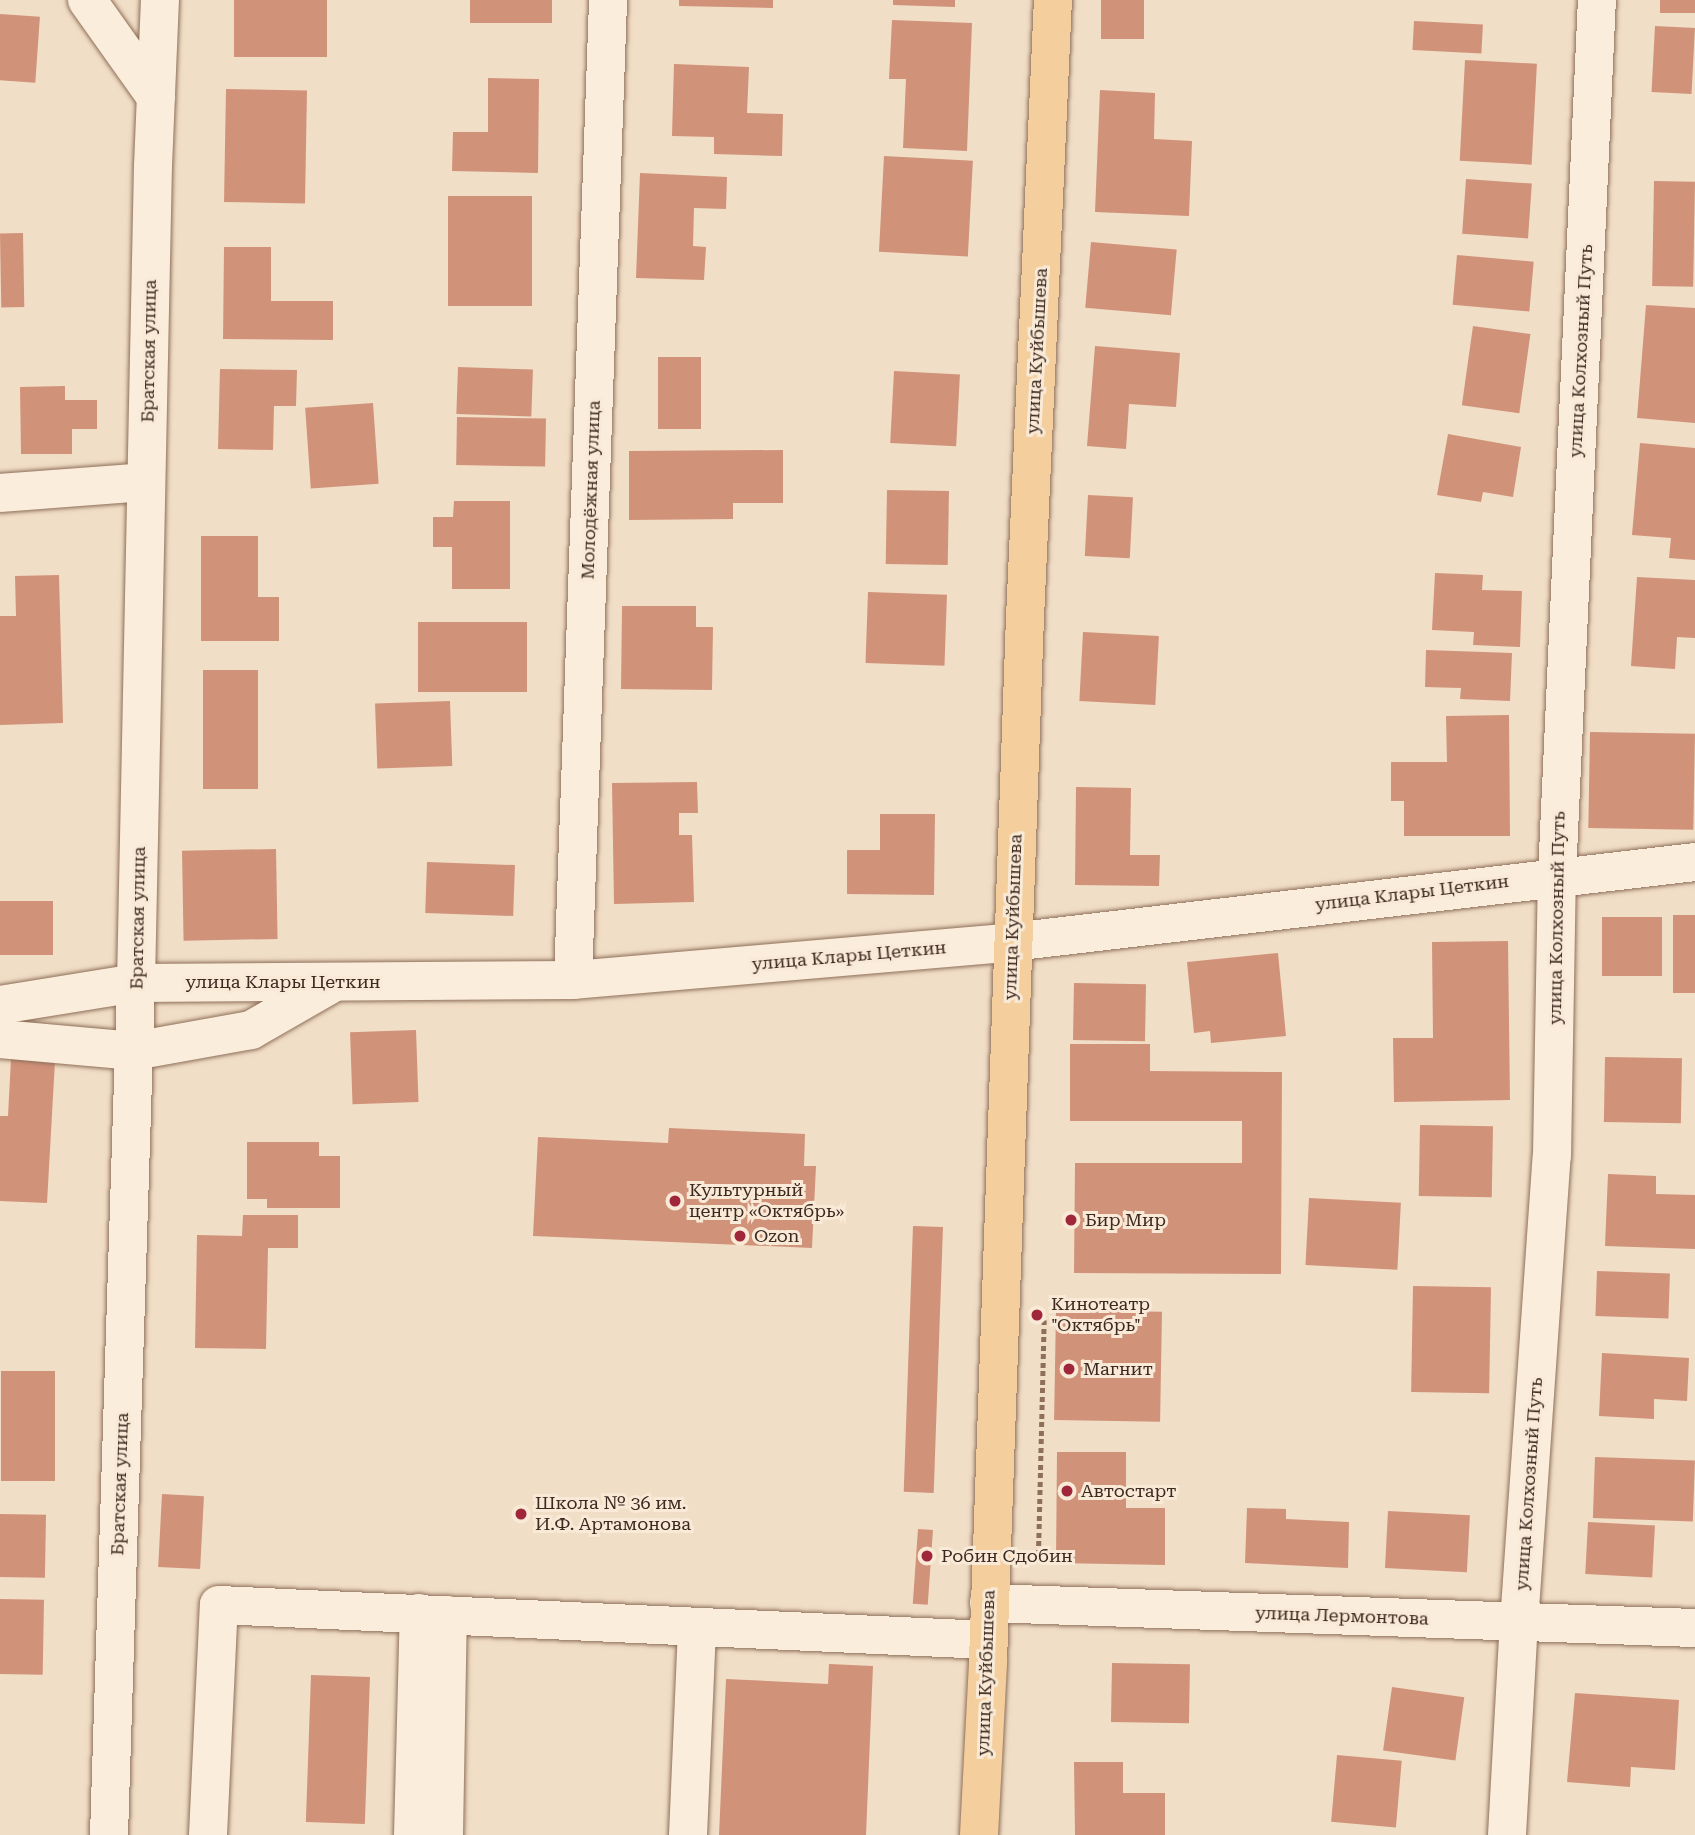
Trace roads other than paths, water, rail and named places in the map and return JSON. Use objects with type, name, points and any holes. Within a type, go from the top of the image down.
[{"type":"main road","name":"улица Куйбышева","points":[[979,1835],[1012,942],[1053,0]]},
{"type":"street","points":[[87,0],[156,97]]},
{"type":"street","name":"Братская улица","points":[[109,1835],[136,983],[146,482],[160,0]]},
{"type":"street","name":"Молодёжная улица","points":[[573,980],[608,0]]},
{"type":"street","name":"улица Колхозный Путь","points":[[1507,1835],[1518,1623],[1552,1156],[1557,876],[1597,0]]},
{"type":"street","points":[[0,492],[146,482]]},
{"type":"street","name":"улица Клары Цеткин","points":[[0,1005],[136,983],[573,980],[1012,942],[1557,876],[1695,862]]},
{"type":"street","points":[[0,1038],[134,1051],[251,1030],[334,982]]},
{"type":"street","name":"улица Лермонтова","points":[[208,1835],[219,1605],[697,1627],[989,1621],[1518,1623],[1695,1628]]},
{"type":"street","points":[[413,1835],[434,1614]]},
{"type":"street","points":[[434,1614],[444,1835]]},
{"type":"street","points":[[688,1835],[697,1627]]},
{"type":"place","name":"Культурный центр «Октябрь»","points":[[675,1201]]},
{"type":"place","name":"Бир Мир","points":[[1071,1220]]},
{"type":"place","name":"Ozon","points":[[740,1236]]},
{"type":"place","name":"Кинотеатр \"Октябрь\"","points":[[1037,1315]]},
{"type":"place","name":"Магнит","points":[[1069,1369]]},
{"type":"place","name":"Автостарт","points":[[1067,1491]]},
{"type":"place","name":"Школа № 36 им. И.Ф. Артамонова","points":[[521,1514]]},
{"type":"place","name":"Робин Сдобин","points":[[927,1556]]}]
